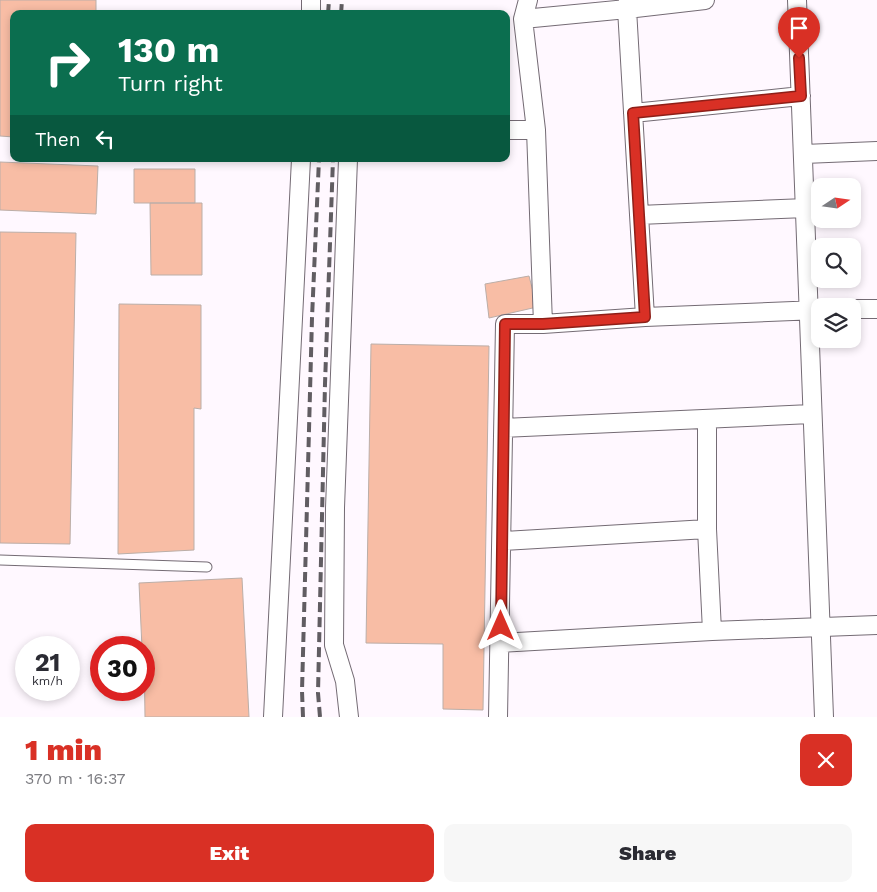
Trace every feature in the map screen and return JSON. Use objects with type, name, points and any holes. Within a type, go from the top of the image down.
[{"type":"street","points":[[528,0],[523,19],[536,130],[543,324]]},
{"type":"street","points":[[523,19],[627,4],[705,0]]},
{"type":"street","points":[[797,0],[806,208],[813,298]]},
{"type":"street","points":[[627,4],[645,317]]},
{"type":"street","points":[[633,113],[801,96]]},
{"type":"street","points":[[510,130],[536,130]]},
{"type":"street","points":[[804,154],[877,151]]},
{"type":"street","points":[[272,717],[301,162]]},
{"type":"street","points":[[348,162],[344,223],[335,508],[334,645],[345,681],[349,717]]},
{"type":"street","points":[[639,215],[806,208]]},
{"type":"street","points":[[861,309],[877,309]]},
{"type":"street","points":[[498,717],[501,643],[505,324],[543,324],[645,317],[811,310]]},
{"type":"street","points":[[813,348],[811,414],[824,717]]},
{"type":"street","points":[[504,428],[811,414]]},
{"type":"street","points":[[706,419],[707,529],[712,631]]},
{"type":"street","points":[[502,541],[707,529]]},
{"type":"street","points":[[501,643],[712,631],[877,625]]},
{"type":"lane","points":[[0,560],[207,567]]},
{"type":"building","points":[[0,0],[96,0],[96,10],[10,10],[10,137],[0,136]]},
{"type":"building","points":[[0,162],[98,166],[96,214],[0,210]]},
{"type":"building","points":[[134,169],[195,169],[195,203],[134,203]]},
{"type":"building","points":[[150,203],[202,203],[202,275],[151,275]]},
{"type":"building","points":[[0,232],[76,233],[70,544],[0,543]]},
{"type":"building","points":[[529,276],[537,307],[489,318],[485,284]]},
{"type":"building","points":[[119,304],[201,305],[201,409],[194,408],[194,550],[118,554]]},
{"type":"building","points":[[371,344],[489,346],[483,710],[443,709],[443,644],[366,643]]},
{"type":"building","points":[[242,578],[249,717],[145,717],[145,701],[155,701],[155,636],[141,636],[139,583]]},
{"type":"railway","points":[[328,10],[329,0]]},
{"type":"railway","points":[[341,10],[342,0]]},
{"type":"railway","points":[[303,717],[302,691],[312,318],[319,162]]},
{"type":"railway","points":[[320,717],[318,693],[325,384],[333,162]]},
{"type":"route","points":[[501,626],[505,324],[543,324],[645,317],[633,113],[801,96],[799,58]]}]
